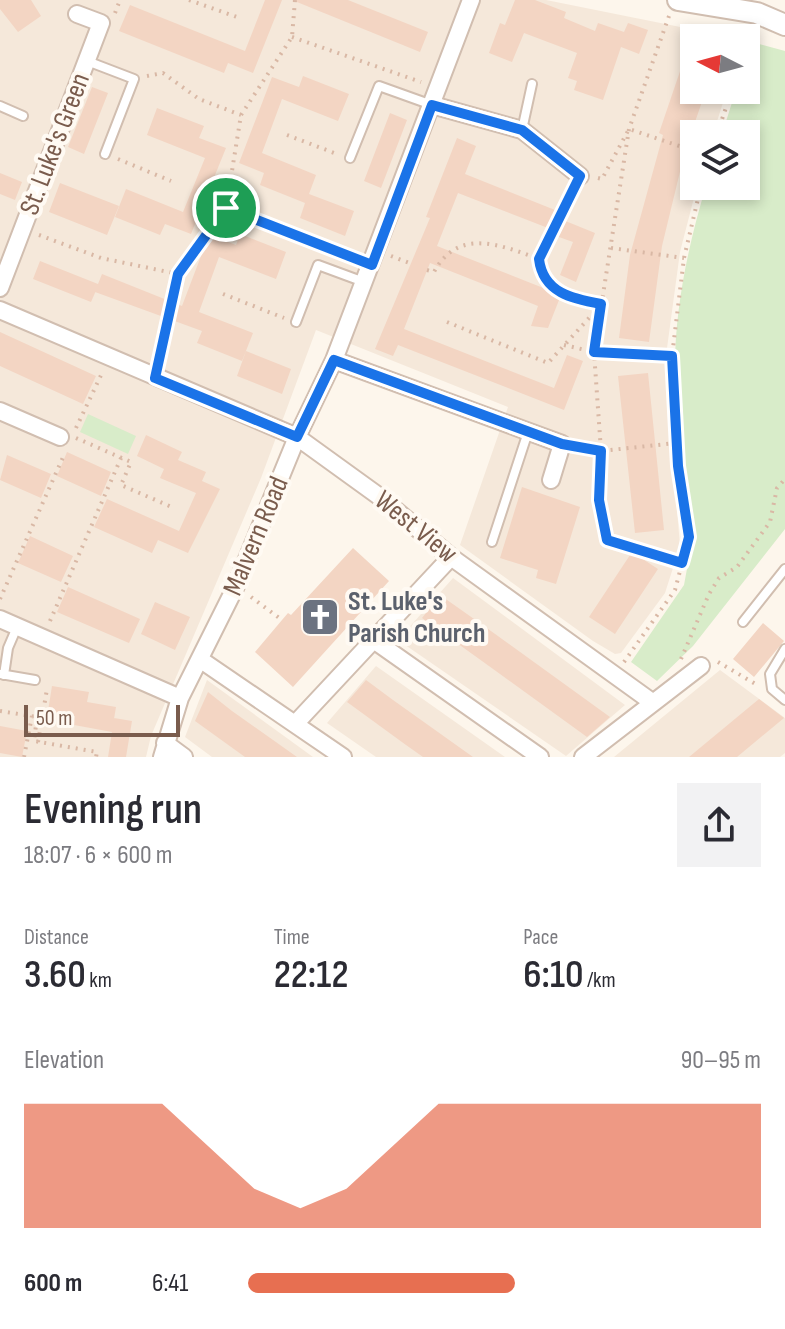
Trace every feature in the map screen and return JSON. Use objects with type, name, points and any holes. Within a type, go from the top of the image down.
[{"type":"street","name":"Malvern Road","points":[[164,750],[180,698],[236,586],[297,437],[334,360],[471,0]]},
{"type":"street","points":[[674,7],[757,13],[785,25]]},
{"type":"street","name":"St. Luke's Green","points":[[0,288],[101,23],[77,14]]},
{"type":"street","points":[[432,105],[522,130],[580,176]]},
{"type":"street","name":"West View","points":[[0,310],[297,437],[380,497],[451,557],[652,702]]},
{"type":"street","points":[[334,360],[562,444],[551,480]]},
{"type":"street","points":[[0,411],[66,436]]},
{"type":"street","points":[[295,724],[451,557]]},
{"type":"street","points":[[0,619],[180,698]]},
{"type":"street","points":[[375,641],[540,757]]},
{"type":"street","points":[[201,660],[343,757]]},
{"type":"street","points":[[583,757],[701,666]]},
{"type":"street","points":[[164,750],[184,757]]},
{"type":"lane","points":[[86,61],[134,79],[105,154]]},
{"type":"lane","points":[[522,130],[532,84]]},
{"type":"lane","points":[[350,158],[379,86],[432,105]]},
{"type":"lane","points":[[0,106],[23,116]]},
{"type":"lane","points":[[296,322],[318,265],[365,283]]},
{"type":"lane","points":[[492,542],[528,432]]},
{"type":"lane","points":[[743,622],[785,569]]},
{"type":"lane","points":[[17,627],[2,675],[35,680]]},
{"type":"lane","points":[[785,649],[770,674],[772,689],[785,700]]},
{"type":"path","points":[[189,0],[237,17]]},
{"type":"path","points":[[155,378],[178,274],[226,208],[241,115],[292,37],[295,0]]},
{"type":"path","points":[[601,304],[567,298],[551,287],[541,273],[539,259],[580,176],[602,179],[629,129],[674,7]]},
{"type":"path","points":[[292,37],[438,88]]},
{"type":"path","points":[[134,79],[163,73],[199,99],[241,115]]},
{"type":"path","points":[[629,129],[680,146]]},
{"type":"path","points":[[629,129],[594,352],[601,451],[599,500],[607,540],[682,563]]},
{"type":"path","points":[[287,135],[350,158]]},
{"type":"path","points":[[105,154],[171,181]]},
{"type":"path","points":[[614,675],[670,599],[689,537],[676,443],[672,356],[684,258],[698,200]]},
{"type":"path","points":[[226,208],[372,265]]},
{"type":"path","points":[[23,228],[101,258],[178,274]]},
{"type":"path","points":[[427,270],[434,272],[452,249],[471,243],[487,242],[539,259]]},
{"type":"path","points":[[610,248],[684,258]]},
{"type":"path","points":[[223,294],[296,322]]},
{"type":"path","points":[[447,322],[548,363],[601,304]]},
{"type":"path","points":[[564,345],[594,352],[672,356]]},
{"type":"path","points":[[0,599],[66,436],[109,358]]},
{"type":"path","points":[[66,436],[131,462],[121,485],[174,508]]},
{"type":"path","points":[[562,444],[601,451],[676,443]]},
{"type":"path","points":[[42,638],[121,458]]},
{"type":"path","points":[[676,685],[682,655],[702,617],[709,594],[719,578],[737,567],[770,522],[777,488],[785,479]]},
{"type":"path","points":[[236,586],[282,620]]},
{"type":"path","points":[[701,666],[720,662],[762,687],[772,689]]},
{"type":"path","points":[[38,742],[48,685]]},
{"type":"path","points":[[0,711],[37,717],[34,741],[97,752],[96,757]]},
{"type":"path","points":[[24,757],[32,716]]},
{"type":"shaded area","points":[[0,0],[546,0],[680,27],[680,104],[723,104],[717,120],[680,120],[680,200],[693,200],[680,252],[665,363],[680,546],[665,593],[621,653],[615,654],[593,641],[460,545],[508,407],[316,330],[261,478],[151,736],[146,757],[0,757]]},
{"type":"shaded area","points":[[453,578],[625,705],[566,756],[398,640]]},
{"type":"shaded area","points":[[376,666],[505,757],[376,757],[327,723]]},
{"type":"shaded area","points":[[720,670],[785,718],[785,753],[780,757],[614,757]]},
{"type":"shaded area","points":[[207,680],[313,757],[212,757],[185,737]]},
{"type":"green space","points":[[760,44],[785,51],[785,529],[693,646],[657,681],[631,662],[684,585],[693,536],[675,350],[683,279],[693,232],[702,200],[760,200],[760,120],[726,120],[732,104],[760,104]]},
{"type":"green space","points":[[88,414],[136,436],[128,454],[80,432]]},
{"type":"building","points":[[0,0],[31,0],[41,16],[18,32],[0,9]]},
{"type":"building","points":[[265,0],[282,0],[253,73],[228,63],[224,73],[119,31],[130,5],[245,51]]},
{"type":"building","points":[[292,0],[348,0],[428,32],[420,52]]},
{"type":"building","points":[[515,0],[535,0],[566,12],[564,18],[595,31],[598,23],[624,32],[628,23],[648,30],[639,54],[621,47],[603,100],[574,90],[577,81],[568,78],[577,53],[524,33],[512,62],[489,53],[500,23],[505,25]]},
{"type":"building","points":[[680,71],[680,104],[701,104],[696,120],[680,120],[680,172],[662,246],[649,342],[619,338],[630,255],[663,135],[659,133]]},
{"type":"building","points":[[303,76],[349,94],[338,121],[282,99],[262,153],[316,175],[309,194],[354,211],[345,236],[300,218],[305,203],[260,185],[264,173],[239,163],[272,77],[299,87]]},
{"type":"building","points":[[92,87],[108,93],[84,154],[68,147]]},
{"type":"building","points":[[157,108],[204,126],[199,138],[226,148],[191,234],[165,224],[160,235],[115,217],[126,189],[183,212],[205,158],[147,135]]},
{"type":"building","points":[[390,113],[407,120],[381,188],[364,181]]},
{"type":"building","points":[[457,138],[476,146],[465,174],[555,210],[548,228],[458,193],[437,246],[561,295],[548,328],[531,326],[538,306],[430,263],[404,329],[554,388],[567,355],[583,361],[564,410],[398,345],[393,356],[375,349],[430,218],[426,217]]},
{"type":"building","points":[[0,173],[22,182],[15,200],[0,194]]},
{"type":"building","points":[[60,183],[119,206],[107,235],[49,212]]},
{"type":"building","points":[[563,220],[595,233],[576,282],[560,275],[573,242],[556,236]]},
{"type":"building","points":[[240,234],[286,252],[276,279],[219,257],[199,312],[253,333],[242,361],[197,343],[202,331],[95,292],[91,302],[33,279],[40,261],[98,284],[102,274],[182,306],[209,235],[236,245]]},
{"type":"building","points":[[0,332],[96,376],[83,404],[0,366]]},
{"type":"building","points":[[246,351],[291,369],[282,394],[237,376]]},
{"type":"building","points":[[648,373],[664,530],[635,533],[618,376]]},
{"type":"building","points":[[146,435],[182,452],[178,460],[206,472],[202,481],[220,489],[188,553],[158,540],[152,553],[94,527],[107,499],[179,531],[196,493],[160,478],[164,469],[137,456]]},
{"type":"building","points":[[67,452],[111,472],[101,496],[57,476]]},
{"type":"building","points":[[7,455],[51,474],[41,498],[0,480]]},
{"type":"building","points":[[522,487],[580,507],[556,584],[536,578],[538,570],[500,558]]},
{"type":"building","points":[[30,536],[73,556],[61,582],[18,563]]},
{"type":"building","name":"St. Luke's Parish Church","points":[[353,548],[389,581],[293,687],[255,652],[288,613],[291,615]]},
{"type":"building","points":[[632,552],[658,569],[615,634],[589,617]]},
{"type":"building","points":[[68,587],[140,619],[129,643],[57,612]]},
{"type":"building","points":[[440,595],[610,717],[587,737],[422,618]]},
{"type":"building","points":[[155,602],[190,617],[175,650],[141,634]]},
{"type":"building","points":[[763,623],[784,641],[754,677],[733,659]]},
{"type":"building","points":[[366,680],[473,757],[423,757],[406,745],[347,702]]},
{"type":"building","points":[[52,686],[89,692],[87,702],[116,707],[114,718],[132,721],[126,757],[108,757],[112,732],[74,725],[75,716],[48,711]]},
{"type":"building","points":[[208,692],[297,757],[245,757],[195,721]]},
{"type":"building","points":[[759,699],[784,718],[737,757],[689,757]]},
{"type":"building","points":[[0,726],[27,731],[22,757],[0,753]]},
{"type":"place","name":"St. Luke's Parish Church","points":[[320,617]]},
{"type":"route","points":[[432,105],[522,130],[580,176],[539,259],[541,273],[551,287],[567,298],[601,304],[594,352],[672,356],[678,466],[689,537],[682,563],[607,540],[599,500],[601,451],[562,444],[334,360],[297,437],[155,378],[178,274],[226,208],[372,265],[432,105]]}]
